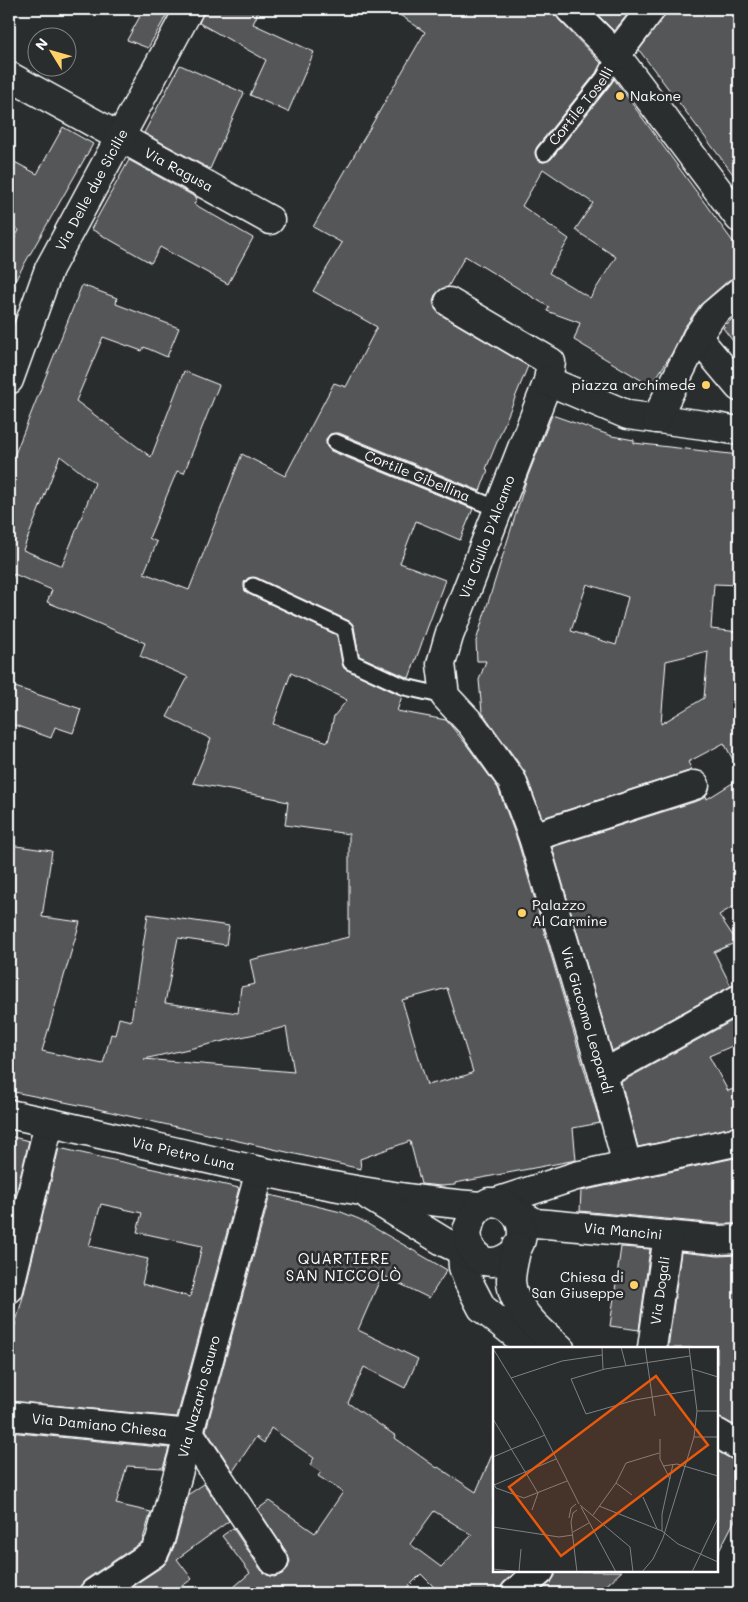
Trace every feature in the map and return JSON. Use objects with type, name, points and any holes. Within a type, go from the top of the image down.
[{"type":"street","name":"Via Delle due Sicilie","points":[[9,380],[49,269],[189,9]]},
{"type":"street","points":[[570,9],[616,55],[739,218]]},
{"type":"street","points":[[616,55],[651,9]]},
{"type":"street","name":"Via Ragusa","points":[[9,76],[270,220]]},
{"type":"street","points":[[656,419],[697,337],[713,314],[739,292]]},
{"type":"street","points":[[449,302],[552,362],[548,380],[628,415],[739,431]]},
{"type":"street","points":[[697,337],[739,387]]},
{"type":"street","name":"Via Ciullo D'Alcamo","points":[[445,696],[441,664],[449,636],[548,380]]},
{"type":"street","name":"Via Giacomo Leopardi","points":[[445,696],[472,725],[512,781],[533,837],[603,1074],[627,1165]]},
{"type":"street","points":[[533,837],[694,785]]},
{"type":"street","points":[[603,1074],[739,999]]},
{"type":"street","name":"Via Pietro Luna","points":[[9,1114],[260,1171],[359,1190],[441,1203],[496,1205]]},
{"type":"street","points":[[9,1289],[49,1123]]},
{"type":"street","points":[[531,1347],[482,1308],[468,1281],[463,1267],[471,1247],[470,1220],[496,1205],[576,1176],[739,1141]]},
{"type":"street","name":"Via Nazario Sauro","points":[[94,1593],[154,1554],[160,1540],[260,1171]]},
{"type":"street","points":[[471,1247],[492,1262],[507,1258],[576,1176]]},
{"type":"street","name":"Via Pietro Luna","points":[[359,1190],[414,1225],[471,1247]]},
{"type":"street","points":[[496,1205],[519,1219],[525,1237],[511,1281],[514,1298],[536,1329],[559,1347]]},
{"type":"street","name":"Via Mancini","points":[[525,1237],[668,1235],[719,1240],[739,1239]]},
{"type":"street","name":"Via Dogali","points":[[652,1347],[668,1235]]},
{"type":"street","name":"Via Damiano Chiesa","points":[[9,1416],[190,1434]]},
{"type":"street","points":[[190,1434],[274,1561]]},
{"type":"street","points":[[718,1434],[739,1446]]},
{"type":"street","points":[[515,1593],[539,1572]]},
{"type":"lane","name":"Cortile Toselli","points":[[544,153],[604,78],[616,55]]},
{"type":"lane","name":"Cortile Gibellina","points":[[335,442],[498,509]]},
{"type":"lane","points":[[253,586],[345,629],[350,662],[405,687],[445,696]]},
{"type":"building","points":[[144,9],[170,9],[148,48],[127,40]]},
{"type":"building","points":[[205,9],[260,9],[253,24],[314,52],[288,112],[250,95],[266,60],[199,23]]},
{"type":"building","points":[[391,9],[555,9],[555,14],[559,20],[601,63],[596,73],[537,147],[535,152],[538,160],[543,162],[551,159],[614,79],[739,250],[739,277],[729,280],[700,305],[684,328],[672,353],[651,386],[574,340],[580,323],[547,311],[549,307],[465,256],[448,287],[441,289],[435,295],[433,301],[435,309],[441,315],[528,366],[486,469],[488,470],[480,491],[339,433],[330,434],[326,439],[327,447],[331,451],[473,509],[460,540],[416,521],[400,563],[445,580],[409,678],[359,656],[354,627],[349,621],[257,578],[248,578],[244,582],[245,591],[249,594],[337,635],[344,668],[402,696],[397,711],[446,720],[498,788],[518,842],[600,1123],[573,1128],[576,1160],[455,1183],[455,1185],[441,1186],[421,1184],[410,1141],[360,1159],[361,1169],[89,1107],[9,1091],[9,845],[52,851],[42,917],[80,922],[42,1051],[103,1064],[111,1034],[115,1035],[119,1018],[131,1021],[148,914],[229,926],[226,945],[178,938],[165,1003],[238,1013],[241,987],[255,984],[250,960],[349,937],[349,834],[285,825],[288,802],[193,783],[211,739],[167,717],[188,677],[140,656],[145,643],[47,602],[52,590],[14,574],[9,582],[9,469],[82,285],[117,298],[116,304],[179,328],[167,357],[144,347],[142,351],[103,337],[76,401],[151,457],[184,371],[219,385],[184,473],[177,471],[149,538],[157,542],[144,573],[189,590],[242,454],[285,476],[334,383],[346,387],[377,327],[313,291],[342,243],[313,227],[425,32]],"holes":[[[543,169],[593,203],[575,230],[616,257],[590,298],[549,273],[569,239],[522,206]],[[60,456],[95,483],[62,566],[23,550]],[[291,673],[347,700],[334,716],[328,742],[273,724]],[[447,988],[473,1072],[427,1085],[402,1000]],[[286,1027],[294,1072],[144,1059]]]},
{"type":"building","points":[[592,9],[632,9],[614,31]]},
{"type":"building","points":[[666,9],[739,9],[739,182],[639,50],[663,18]]},
{"type":"building","points":[[180,65],[244,93],[210,169],[144,133]]},
{"type":"building","points":[[63,127],[93,144],[9,291],[9,250],[19,230],[9,224],[9,159],[37,174]]},
{"type":"building","points":[[129,160],[197,198],[194,204],[253,238],[228,284],[160,247],[151,263],[91,229]]},
{"type":"building","points":[[739,312],[739,349],[723,328]]},
{"type":"building","points":[[552,415],[612,436],[634,440],[634,443],[739,455],[739,585],[714,584],[711,629],[739,632],[739,771],[724,743],[688,762],[692,770],[542,818],[525,772],[482,712],[479,680],[486,661],[477,661],[476,641],[527,478]],"holes":[[[587,584],[628,597],[616,645],[571,631]],[[708,651],[704,698],[661,724],[666,661]]]},
{"type":"building","points":[[9,685],[81,709],[73,733],[55,727],[51,738],[9,723]]},
{"type":"building","points":[[739,779],[739,903],[719,915],[737,942],[714,952],[731,986],[612,1051],[552,847],[700,800],[706,796],[707,799]]},
{"type":"building","points":[[739,1017],[739,1043],[709,1056],[728,1091],[739,1087],[739,1126],[638,1147],[621,1082]]},
{"type":"building","points":[[9,1136],[29,1141],[9,1223]]},
{"type":"building","points":[[59,1148],[239,1188],[177,1417],[9,1401],[9,1347]],"holes":[[[101,1204],[142,1213],[137,1232],[202,1246],[190,1297],[142,1284],[148,1259],[89,1246]]]},
{"type":"building","points":[[739,1157],[739,1224],[719,1224],[580,1211],[581,1191]]},
{"type":"building","points":[[270,1195],[341,1212],[359,1219],[447,1270],[429,1298],[382,1275],[358,1330],[418,1359],[405,1388],[364,1367],[348,1403],[396,1436],[395,1438],[437,1468],[476,1492],[493,1452],[493,1572],[516,1572],[504,1582],[500,1588],[500,1593],[440,1593],[421,1574],[402,1593],[227,1593],[250,1573],[222,1536],[233,1528],[261,1570],[267,1575],[274,1577],[282,1574],[288,1568],[290,1561],[287,1553],[258,1509],[269,1501],[315,1533],[343,1492],[318,1476],[321,1472],[310,1465],[314,1458],[271,1428],[264,1443],[256,1437],[233,1471],[206,1430]],"holes":[[[434,1511],[472,1535],[441,1567],[410,1544]]]},
{"type":"building","name":"Chiesa di San Giuseppe","points":[[621,1247],[650,1249],[639,1330],[610,1326]]},
{"type":"building","points":[[681,1252],[718,1256],[739,1255],[739,1428],[718,1417],[718,1347],[668,1347]]},
{"type":"building","points":[[9,1432],[169,1448],[163,1468],[127,1466],[116,1504],[151,1512],[142,1542],[85,1580],[80,1586],[78,1593],[9,1593]]},
{"type":"building","points":[[718,1452],[739,1462],[739,1512],[718,1553]]},
{"type":"building","points":[[204,1484],[229,1521],[177,1559],[192,1579],[172,1593],[122,1593],[163,1566],[168,1560],[175,1544],[189,1494]]},
{"type":"building","points":[[555,1572],[621,1572],[598,1593],[538,1593],[555,1576]]},
{"type":"place","name":"Nakone","points":[[620,96]]},
{"type":"place","name":"piazza archimede","points":[[706,385]]},
{"type":"place","name":"Palazzo Al Carmine","points":[[522,913]]},
{"type":"place","name":"Chiesa di San Giuseppe","points":[[634,1285]]},
{"type":"district","name":"QUARTIERE SAN NICCOLÒ","points":[[344,1268]]}]
